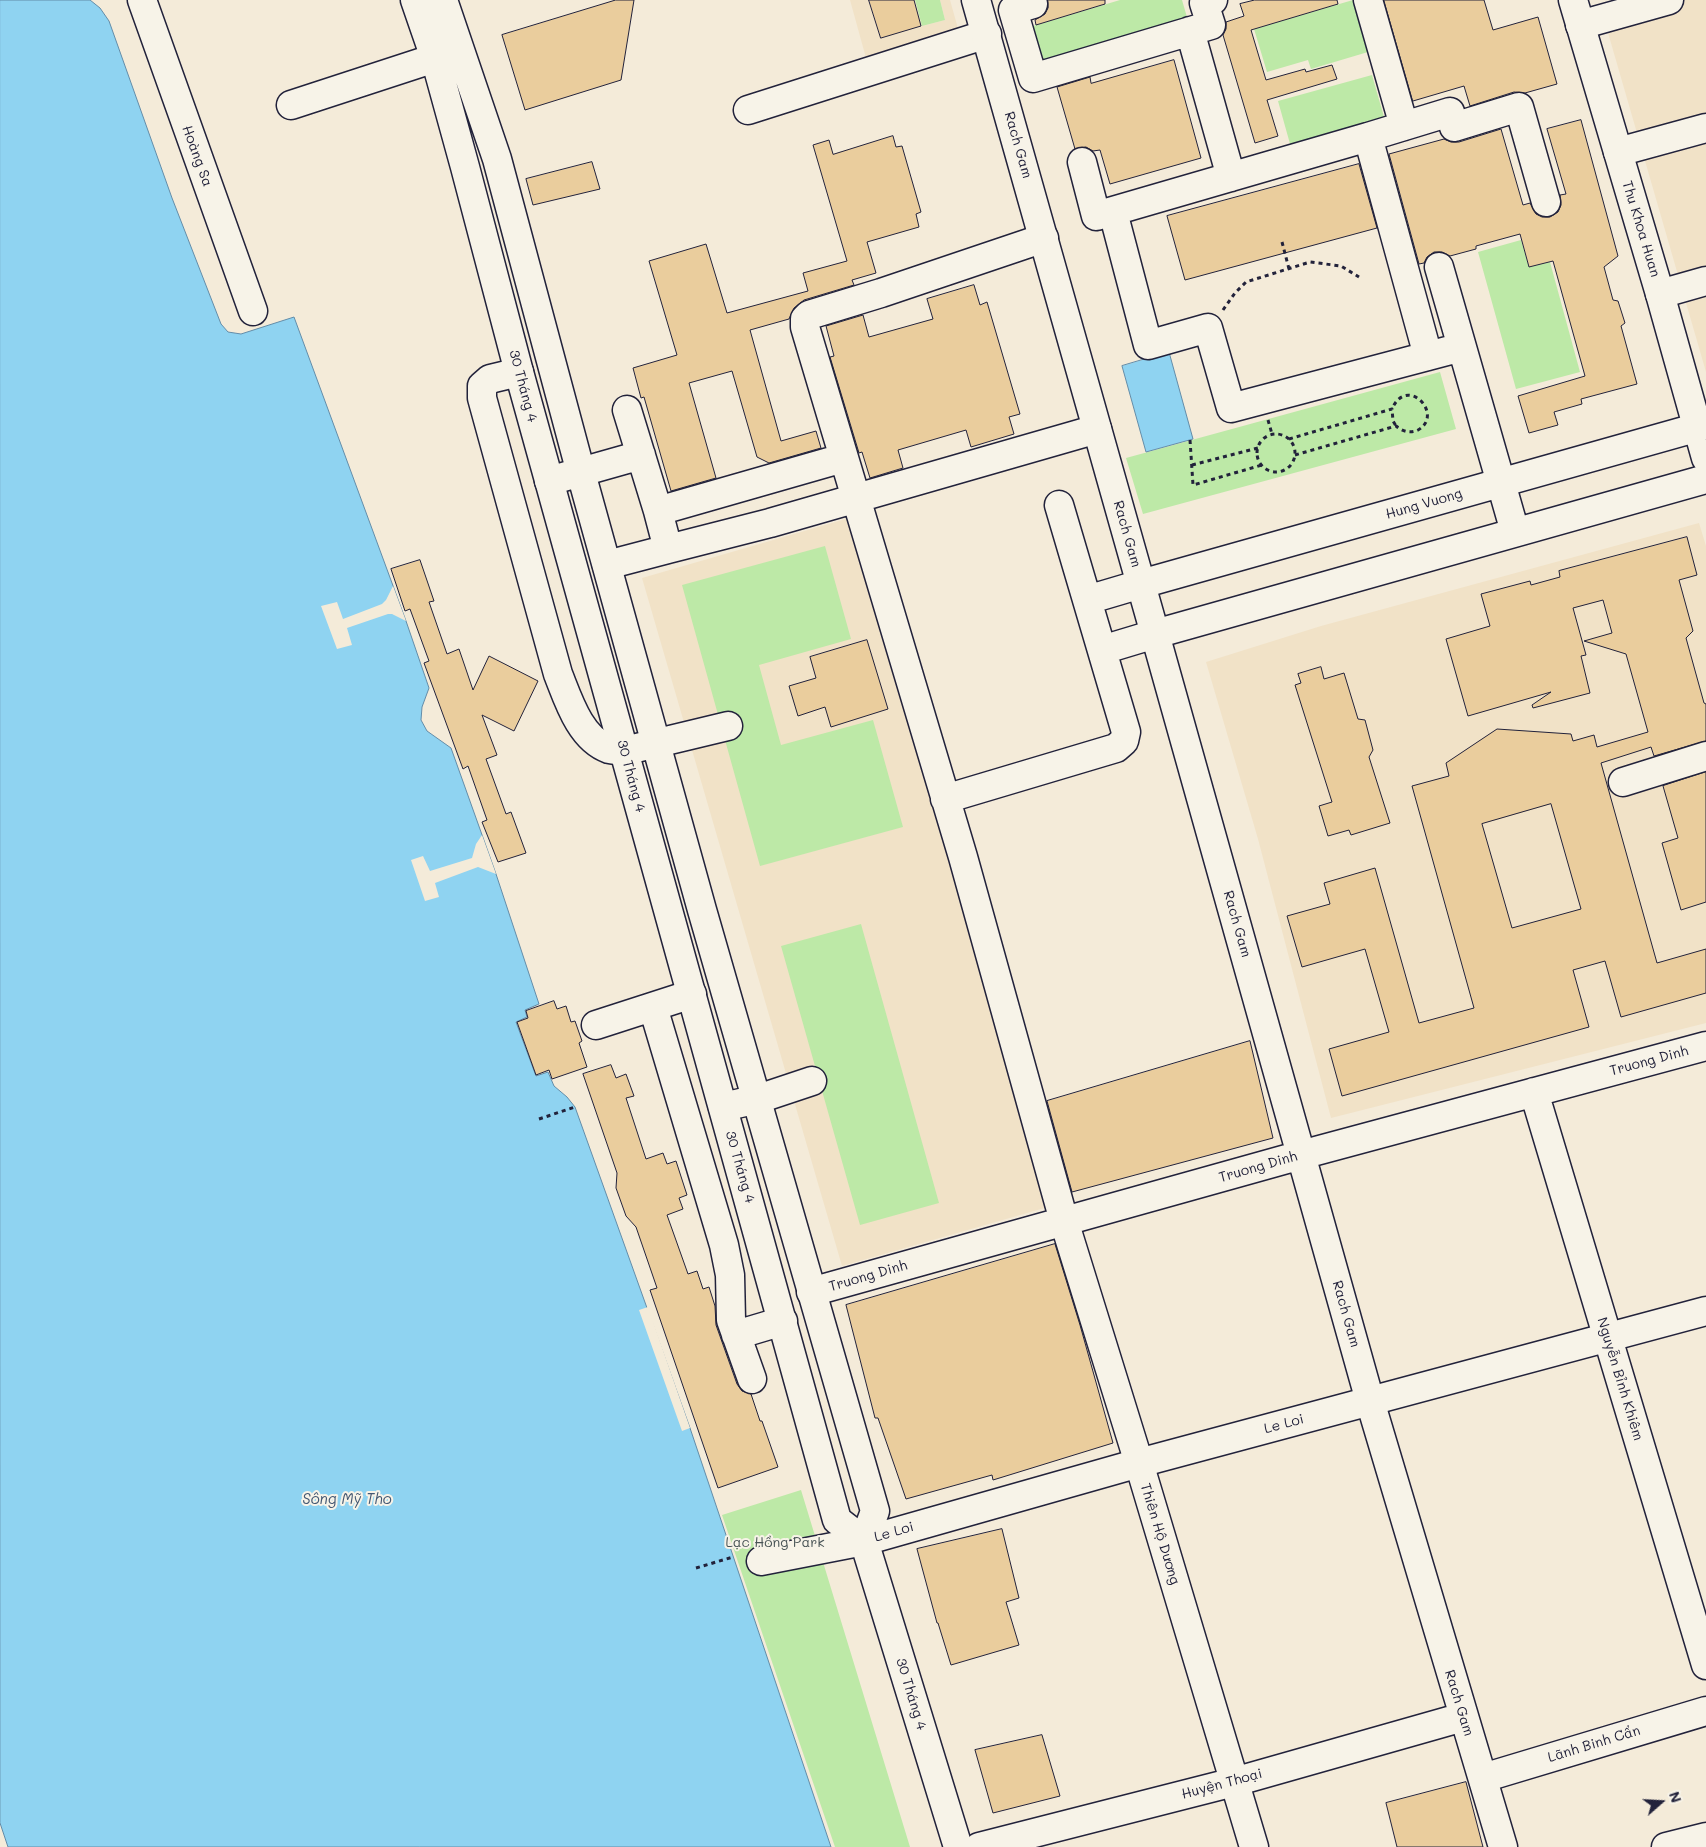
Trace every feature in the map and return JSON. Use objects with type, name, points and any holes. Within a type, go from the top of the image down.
[{"type":"main road","name":"Hoàng Sa","points":[[142,0],[253,311]]},
{"type":"main road","name":"30 Tháng 4","points":[[415,0],[435,58],[519,372],[837,1520],[864,1541],[958,1847]]},
{"type":"main road","points":[[443,0],[497,159],[581,473],[702,910],[758,1099],[811,1292],[875,1511],[864,1541]]},
{"type":"main road","name":"Rach Gam","points":[[976,0],[1156,634],[1370,1401],[1503,1847]]},
{"type":"main road","points":[[1033,4],[1013,10],[1034,78],[1211,25],[1204,3],[1213,0]]},
{"type":"main road","points":[[1368,0],[1404,126]]},
{"type":"main road","points":[[1577,12],[1669,0]]},
{"type":"main road","name":"Thu Khoa Huan","points":[[1577,12],[1660,294],[1702,426],[1706,458]]},
{"type":"main road","points":[[1190,31],[1230,177]]},
{"type":"main road","points":[[748,110],[987,34]]},
{"type":"main road","points":[[291,105],[435,58]]},
{"type":"main road","points":[[1082,162],[1096,216],[1450,112],[1454,127],[1519,107],[1546,202]]},
{"type":"main road","points":[[1618,152],[1706,128]]},
{"type":"main road","points":[[1368,137],[1428,356]]},
{"type":"main road","points":[[465,167],[497,159]]},
{"type":"main road","points":[[1113,212],[1148,345],[1208,328],[1231,408],[1462,347]]},
{"type":"main road","name":"Thiên Hộ Dương","points":[[1044,238],[881,293],[809,315],[806,319],[805,327],[945,799],[1064,1221],[1254,1847]]},
{"type":"main road","points":[[1439,267],[1515,532]]},
{"type":"main road","points":[[1660,294],[1706,281]]},
{"type":"main road","points":[[552,365],[490,379],[482,386],[482,398],[558,674],[575,716],[594,740],[609,749],[624,751],[728,726]]},
{"type":"main road","points":[[628,410],[668,549]]},
{"type":"main road","name":"Hung Vuong","points":[[1087,600],[1702,426]]},
{"type":"main road","points":[[607,565],[770,523],[1098,428]]},
{"type":"main road","points":[[549,481],[641,455]]},
{"type":"main road","points":[[658,512],[843,458]]},
{"type":"main road","points":[[1102,650],[1706,479]]},
{"type":"main road","points":[[758,483],[770,523]]},
{"type":"main road","points":[[945,799],[1116,748],[1124,742],[1126,732],[1059,505]]},
{"type":"main road","points":[[1623,782],[1706,756]]},
{"type":"main road","points":[[671,918],[702,910]]},
{"type":"main road","points":[[596,1025],[692,994]]},
{"type":"main road","points":[[653,1007],[724,1246],[730,1275],[731,1320],[752,1379]]},
{"type":"main road","name":"Truong Dinh","points":[[736,1336],[780,1312],[811,1292],[1301,1155],[1706,1046]]},
{"type":"main road","points":[[723,1108],[758,1099],[812,1081]]},
{"type":"main road","name":"Nguyễn Bỉnh Khiêm","points":[[1534,1092],[1706,1665]]},
{"type":"main road","points":[[701,1168],[737,1157]]},
{"type":"main road","name":"Le Loi","points":[[761,1561],[864,1541],[1139,1463],[1706,1312]]},
{"type":"main road","name":"Lãnh Binh Cẩn","points":[[1483,1778],[1706,1711]]},
{"type":"main road","name":"Huyện Thoại","points":[[979,1847],[1234,1782],[1463,1717]]},
{"type":"main road","points":[[1666,1847],[1706,1837]]},
{"type":"path","points":[[1282,242],[1289,269]]},
{"type":"path","points":[[1220,314],[1235,292],[1246,282],[1310,262],[1341,266],[1358,276]]},
{"type":"path","points":[[1401,390],[1403,397]]},
{"type":"path","points":[[1409,396],[1421,400],[1425,404],[1428,415],[1423,426],[1418,430],[1406,432],[1396,426],[1393,421],[1392,409],[1394,404],[1403,397],[1409,396]]},
{"type":"path","points":[[1289,439],[1392,409]]},
{"type":"path","points":[[1268,419],[1272,434]]},
{"type":"path","points":[[1295,456],[1396,426]]},
{"type":"path","points":[[1272,434],[1289,439],[1295,449],[1295,456],[1290,467],[1285,470],[1272,472],[1262,466],[1257,454],[1258,448],[1265,438],[1272,434]]},
{"type":"path","points":[[1190,440],[1193,484],[1262,466]]},
{"type":"path","points":[[1192,464],[1258,448]]},
{"type":"path","points":[[539,1119],[575,1107]]},
{"type":"path","points":[[696,1568],[734,1557]]},
{"type":"shaded area","points":[[850,0],[869,0],[881,38],[921,26],[914,0],[922,26],[945,20],[940,0],[950,0],[959,32],[866,58]]},
{"type":"shaded area","points":[[1617,0],[1706,0],[1706,372],[1600,5]]},
{"type":"shaded area","points":[[856,516],[1055,1205],[842,1266],[642,578]]},
{"type":"shaded area","points":[[1699,523],[1706,546],[1706,1023],[1331,1118],[1258,839],[1206,662],[1321,626]]},
{"type":"green space","points":[[915,0],[940,0],[945,20],[922,26]]},
{"type":"green space","points":[[1120,0],[1182,0],[1191,31],[1038,76],[1023,29]]},
{"type":"green space","points":[[1353,0],[1368,52],[1311,69],[1308,60],[1267,72],[1254,29]]},
{"type":"green space","points":[[1372,75],[1386,124],[1292,151],[1278,101]]},
{"type":"green space","points":[[1521,240],[1529,267],[1550,262],[1580,372],[1516,389],[1478,252]]},
{"type":"green space","points":[[1440,372],[1456,429],[1143,514],[1126,458]]},
{"type":"green space","points":[[825,546],[851,639],[759,665],[781,745],[873,720],[903,827],[760,866],[682,585]]},
{"type":"green space","points":[[861,924],[939,1203],[860,1225],[781,946]]},
{"type":"green space","name":"Lạc Hồng Park","points":[[801,1490],[910,1847],[835,1847],[722,1515]]},
{"type":"water","name":"Sông Mỹ Tho","points":[[0,0],[90,0],[100,8],[109,21],[172,198],[221,324],[228,332],[241,334],[294,317],[429,688],[422,707],[421,720],[427,731],[451,748],[496,874],[539,1004],[525,1010],[527,1017],[516,1022],[536,1076],[548,1072],[554,1086],[575,1107],[690,1428],[831,1847],[8,1847],[0,1823]]},
{"type":"water","points":[[1169,352],[1193,439],[1146,452],[1122,366]]},
{"type":"pier","points":[[393,586],[406,621],[388,614],[347,628],[352,645],[337,649],[321,606],[337,602],[343,619],[382,604]]},
{"type":"pier","points":[[482,835],[496,874],[478,867],[435,883],[439,897],[425,901],[411,860],[423,856],[430,871],[472,858],[476,844]]},
{"type":"pier","points":[[648,1307],[690,1428],[682,1431],[639,1310]]},
{"type":"building","points":[[616,0],[634,0],[621,80],[525,110],[502,35]]},
{"type":"building","points":[[869,0],[914,0],[921,26],[881,38]]},
{"type":"building","points":[[1048,0],[1105,0],[1105,4],[1036,25],[1035,20],[1045,14],[1048,8]]},
{"type":"building","points":[[1255,0],[1337,0],[1338,4],[1251,30],[1266,80],[1305,69],[1306,72],[1332,65],[1337,79],[1267,100],[1278,136],[1255,143],[1223,35],[1226,29],[1226,22],[1244,16],[1240,4]]},
{"type":"building","points":[[1384,0],[1484,0],[1493,30],[1538,17],[1557,84],[1525,93],[1514,92],[1470,106],[1464,86],[1413,101]]},
{"type":"building","points":[[1174,60],[1201,158],[1110,184],[1100,150],[1093,151],[1086,147],[1075,149],[1057,87],[1090,77],[1091,83]]},
{"type":"building","points":[[1581,120],[1618,256],[1604,267],[1613,300],[1618,301],[1625,323],[1621,326],[1637,384],[1581,399],[1582,404],[1554,412],[1558,425],[1529,433],[1518,396],[1585,376],[1553,261],[1529,267],[1520,234],[1476,246],[1476,249],[1450,256],[1442,252],[1434,252],[1427,257],[1424,263],[1419,264],[1389,154],[1444,139],[1451,142],[1459,142],[1501,129],[1523,205],[1530,203],[1536,214],[1542,217],[1550,217],[1558,212],[1561,205],[1560,195],[1566,194],[1547,129]]},
{"type":"building","points":[[893,136],[896,147],[902,146],[921,212],[916,214],[919,227],[867,242],[876,273],[852,280],[854,285],[804,300],[794,308],[789,319],[750,330],[781,441],[816,431],[821,448],[769,463],[757,457],[732,371],[689,383],[716,478],[671,491],[644,397],[641,398],[633,368],[677,355],[649,261],[706,244],[727,313],[808,291],[803,273],[847,261],[813,145],[829,140],[833,154]]},
{"type":"building","points":[[592,162],[600,189],[533,205],[526,179]]},
{"type":"building","points":[[1359,164],[1377,228],[1185,280],[1167,216]]},
{"type":"building","points":[[974,285],[980,305],[987,302],[1020,414],[1009,417],[1014,434],[971,447],[966,430],[898,450],[903,468],[870,478],[862,452],[859,453],[830,357],[834,356],[826,326],[863,315],[869,337],[933,319],[927,299]]},
{"type":"building","points":[[1687,537],[1697,575],[1679,580],[1693,631],[1686,638],[1704,703],[1706,704],[1706,741],[1654,756],[1651,747],[1601,763],[1657,963],[1706,949],[1706,993],[1621,1017],[1605,961],[1573,970],[1589,1027],[1342,1096],[1329,1049],[1389,1032],[1365,949],[1302,967],[1287,916],[1330,904],[1324,883],[1375,868],[1419,1023],[1474,1008],[1412,786],[1449,776],[1446,763],[1497,729],[1571,734],[1573,741],[1594,735],[1597,747],[1648,732],[1626,654],[1584,641],[1612,633],[1603,600],[1573,608],[1586,655],[1581,656],[1590,693],[1533,708],[1532,705],[1551,692],[1468,716],[1446,639],[1490,626],[1481,594],[1530,581],[1531,585],[1560,577],[1559,571]],"holes":[[[1551,804],[1581,909],[1512,928],[1482,824]]]},
{"type":"building","points":[[420,560],[434,601],[429,602],[447,654],[459,649],[473,690],[489,656],[538,681],[514,731],[482,715],[497,755],[486,759],[506,814],[511,812],[526,853],[498,862],[482,822],[487,820],[468,766],[463,769],[424,663],[429,661],[410,609],[405,611],[391,569]]},
{"type":"building","points":[[867,640],[888,709],[831,727],[825,707],[798,716],[789,686],[816,678],[810,657]]},
{"type":"building","points":[[1321,667],[1324,679],[1344,673],[1358,719],[1365,720],[1373,750],[1369,757],[1390,823],[1351,835],[1349,830],[1328,836],[1319,806],[1332,802],[1295,685],[1301,683],[1298,674]]},
{"type":"building","points":[[1706,772],[1706,902],[1681,910],[1662,843],[1678,838],[1663,786]]},
{"type":"building","points":[[554,1001],[557,1009],[566,1006],[571,1022],[575,1021],[582,1041],[579,1043],[587,1067],[552,1079],[549,1070],[536,1075],[517,1022],[528,1018],[526,1011]]},
{"type":"building","points":[[1250,1041],[1273,1138],[1072,1192],[1047,1101]]},
{"type":"building","points":[[611,1065],[616,1078],[626,1074],[634,1096],[626,1098],[646,1159],[663,1153],[667,1164],[676,1161],[687,1195],[679,1198],[683,1209],[667,1215],[688,1274],[697,1271],[703,1289],[709,1287],[715,1306],[716,1325],[737,1384],[742,1391],[751,1394],[778,1467],[718,1488],[650,1290],[657,1288],[636,1227],[626,1216],[616,1188],[617,1173],[583,1074]]},
{"type":"building","points":[[1055,1244],[1113,1443],[993,1480],[992,1475],[906,1499],[878,1418],[875,1418],[846,1305]]},
{"type":"building","points":[[1002,1529],[1019,1598],[1006,1602],[1019,1645],[951,1665],[937,1623],[917,1549]]},
{"type":"building","points":[[1042,1735],[1060,1796],[993,1813],[975,1750]]},
{"type":"building","points":[[1466,1782],[1483,1847],[1397,1847],[1386,1803]]}]
